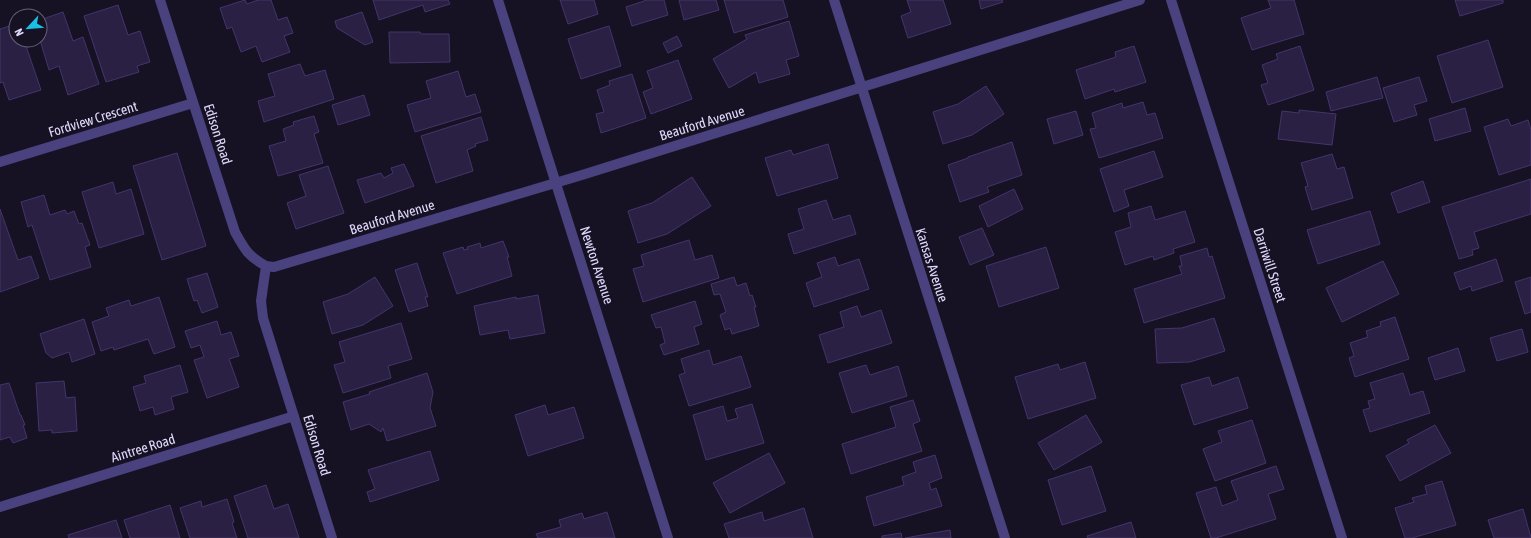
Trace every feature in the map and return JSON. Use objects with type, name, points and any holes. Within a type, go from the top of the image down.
[{"type":"street","name":"Edison Road","points":[[160,0],[235,232],[245,251],[253,259],[268,267],[261,301],[263,318],[332,538]]},
{"type":"street","name":"Newton Avenue","points":[[498,0],[668,538]]},
{"type":"street","name":"Kansas Avenue","points":[[834,0],[1005,538]]},
{"type":"street","name":"Beauford Avenue","points":[[268,267],[556,183],[1140,0]]},
{"type":"street","name":"Darriwill Street","points":[[1171,0],[1342,538]]},
{"type":"street","name":"Fordview Crescent","points":[[0,162],[193,103]]},
{"type":"street","name":"Aintree Road","points":[[0,507],[294,416]]},
{"type":"building","points":[[245,0],[247,4],[258,0],[271,0],[278,20],[287,17],[293,33],[284,36],[290,52],[262,62],[256,46],[241,52],[232,27],[227,29],[220,8]]},
{"type":"building","points":[[373,0],[448,0],[450,4],[425,12],[423,5],[379,20]]},
{"type":"building","points":[[560,0],[594,0],[598,14],[568,24]]},
{"type":"building","points":[[647,0],[664,0],[668,15],[632,26],[626,7]]},
{"type":"building","points":[[679,0],[716,0],[719,10],[684,20]]},
{"type":"building","points":[[724,0],[783,0],[788,17],[734,33]]},
{"type":"building","points":[[907,0],[943,0],[951,24],[908,38],[901,16],[911,12]]},
{"type":"building","points":[[979,0],[1002,0],[1003,2],[981,9]]},
{"type":"building","points":[[1268,0],[1294,0],[1304,34],[1252,50],[1241,18],[1271,8]]},
{"type":"building","points":[[1455,0],[1503,0],[1503,3],[1460,16]]},
{"type":"building","points":[[118,5],[128,35],[140,31],[150,62],[137,66],[139,72],[106,82],[84,16]]},
{"type":"building","points":[[63,12],[73,41],[83,37],[99,84],[68,95],[59,66],[49,70],[42,48],[48,48],[48,17]]},
{"type":"building","points":[[362,12],[373,42],[365,45],[337,28],[335,21]]},
{"type":"building","points":[[789,21],[799,56],[786,60],[790,74],[759,83],[756,72],[729,88],[713,59],[747,39],[745,35]]},
{"type":"building","points":[[8,26],[8,48],[27,48],[41,90],[9,100],[3,82],[0,83],[0,29]]},
{"type":"building","points":[[609,26],[621,66],[581,79],[568,39]]},
{"type":"building","points":[[389,32],[449,34],[450,62],[390,63]]},
{"type":"building","points":[[677,36],[682,46],[668,53],[663,43]]},
{"type":"building","points":[[1488,40],[1503,87],[1452,103],[1437,56]]},
{"type":"building","points":[[1134,46],[1146,82],[1115,92],[1114,89],[1085,99],[1076,70],[1116,57],[1115,52]]},
{"type":"building","points":[[1300,46],[1314,90],[1268,105],[1261,85],[1268,83],[1262,65],[1278,59],[1276,54]]},
{"type":"building","points":[[678,60],[692,99],[651,114],[643,92],[653,88],[647,71]]},
{"type":"building","points":[[300,64],[305,76],[325,70],[334,99],[264,122],[258,101],[275,96],[268,74]]},
{"type":"building","points":[[458,71],[466,97],[475,94],[481,112],[415,132],[407,105],[431,98],[426,81]]},
{"type":"building","points":[[632,74],[646,118],[601,133],[596,114],[604,112],[597,90],[610,85],[609,81]]},
{"type":"building","points":[[1377,77],[1383,98],[1331,111],[1326,92]]},
{"type":"building","points":[[1419,77],[1427,101],[1414,105],[1417,115],[1394,122],[1383,88]]},
{"type":"building","points":[[986,86],[1004,114],[972,135],[943,144],[933,112],[958,104]]},
{"type":"building","points":[[364,95],[370,115],[338,125],[332,105]]},
{"type":"building","points":[[1143,102],[1147,115],[1155,113],[1163,138],[1099,158],[1090,129],[1096,128],[1092,113],[1122,103],[1123,108]]},
{"type":"building","points":[[1465,108],[1471,131],[1435,141],[1429,119]]},
{"type":"building","points":[[1299,110],[1336,114],[1332,145],[1278,139],[1282,111],[1299,113]]},
{"type":"building","points":[[1076,111],[1083,135],[1054,144],[1047,119]]},
{"type":"building","points":[[314,116],[319,132],[314,134],[323,163],[278,176],[269,146],[286,141],[283,129],[294,125],[293,122]]},
{"type":"building","points":[[481,117],[488,140],[475,144],[476,146],[467,150],[473,171],[436,183],[421,136]]},
{"type":"building","points":[[1508,119],[1511,126],[1528,120],[1531,130],[1531,165],[1499,175],[1484,127]]},
{"type":"building","points":[[1012,142],[1022,175],[987,187],[989,192],[960,202],[948,165]]},
{"type":"building","points":[[828,144],[838,178],[777,196],[765,158],[791,150],[793,155]]},
{"type":"building","points":[[1154,151],[1163,177],[1124,190],[1129,206],[1114,212],[1100,169]]},
{"type":"building","points":[[177,153],[206,246],[162,260],[133,166]]},
{"type":"building","points":[[1332,154],[1337,169],[1344,167],[1353,198],[1312,210],[1305,187],[1308,186],[1301,163]]},
{"type":"building","points":[[404,164],[414,186],[365,203],[357,180],[381,173],[384,178],[393,173],[391,168]]},
{"type":"building","points":[[328,166],[344,213],[296,229],[287,203],[306,196],[299,175]]},
{"type":"building","points":[[692,177],[711,206],[667,234],[638,243],[628,211],[652,203]]},
{"type":"building","points":[[1531,179],[1531,214],[1474,232],[1479,248],[1472,250],[1473,255],[1459,259],[1442,207]]},
{"type":"building","points":[[1423,181],[1430,202],[1398,213],[1391,193]]},
{"type":"building","points":[[113,182],[116,194],[131,189],[144,234],[99,248],[82,192]]},
{"type":"building","points":[[1014,189],[1023,209],[988,227],[979,206]]},
{"type":"building","points":[[44,195],[50,215],[65,210],[67,214],[74,211],[79,224],[82,223],[90,245],[85,247],[91,267],[50,280],[32,225],[28,227],[21,202]]},
{"type":"building","points":[[826,200],[833,220],[850,215],[856,234],[794,254],[788,234],[804,229],[798,209]]},
{"type":"building","points":[[1151,206],[1155,220],[1185,211],[1195,242],[1173,249],[1174,253],[1154,260],[1153,256],[1125,265],[1115,232],[1131,227],[1128,213]]},
{"type":"building","points":[[0,209],[18,260],[31,256],[39,278],[0,292]]},
{"type":"building","points":[[1370,211],[1380,244],[1318,264],[1307,230]]},
{"type":"building","points":[[982,228],[994,255],[970,265],[959,237]]},
{"type":"building","points":[[689,240],[695,260],[712,255],[719,278],[643,302],[633,269],[644,266],[641,255]]},
{"type":"building","points":[[503,241],[509,257],[507,257],[512,276],[457,294],[443,253],[463,247],[464,250],[468,249],[467,247],[480,243],[481,248]]},
{"type":"building","points":[[1046,247],[1059,288],[999,307],[986,266]]},
{"type":"building","points":[[1207,248],[1209,257],[1212,256],[1225,298],[1144,323],[1134,289],[1182,274],[1179,266],[1182,266],[1180,256]]},
{"type":"building","points":[[835,257],[838,266],[859,259],[869,289],[814,307],[806,283],[822,277],[817,263]]},
{"type":"building","points":[[1496,259],[1503,281],[1472,291],[1471,286],[1460,290],[1454,273]]},
{"type":"building","points":[[1383,261],[1399,294],[1342,322],[1326,288]]},
{"type":"building","points":[[417,263],[428,297],[425,297],[428,306],[409,312],[395,270]]},
{"type":"building","points":[[207,273],[218,307],[202,313],[197,300],[194,301],[187,279]]},
{"type":"building","points":[[375,277],[393,306],[363,325],[332,334],[323,302],[348,294]]},
{"type":"building","points":[[734,277],[737,286],[746,283],[750,296],[752,295],[756,307],[754,307],[759,326],[732,334],[730,328],[725,330],[720,315],[726,312],[720,294],[714,295],[711,284]]},
{"type":"building","points":[[1531,277],[1531,312],[1525,314],[1515,282]]},
{"type":"building","points":[[538,295],[545,333],[510,339],[508,330],[480,335],[474,306],[516,297],[516,299]]},
{"type":"building","points":[[159,297],[175,347],[154,354],[148,339],[114,350],[113,347],[101,351],[92,322],[109,316],[106,308],[129,300],[131,306]]},
{"type":"building","points":[[695,301],[702,324],[694,327],[699,344],[664,355],[660,345],[665,343],[661,327],[656,328],[651,315]]},
{"type":"building","points":[[857,306],[861,317],[881,310],[892,343],[828,363],[819,335],[844,327],[840,312]]},
{"type":"building","points":[[1395,317],[1409,359],[1355,377],[1349,358],[1354,356],[1350,343],[1368,337],[1366,331],[1381,326],[1380,322]]},
{"type":"building","points":[[1214,318],[1225,351],[1190,362],[1157,363],[1155,329],[1182,328]]},
{"type":"building","points":[[84,319],[95,354],[72,362],[69,352],[52,358],[46,353],[40,334]]},
{"type":"building","points":[[217,321],[221,335],[231,332],[239,356],[229,359],[239,387],[207,398],[194,360],[204,357],[200,345],[191,348],[185,331]]},
{"type":"building","points":[[401,323],[412,359],[388,366],[391,378],[343,393],[334,365],[345,362],[339,342]]},
{"type":"building","points":[[1522,329],[1528,352],[1497,361],[1490,338]]},
{"type":"building","points":[[1458,348],[1465,371],[1435,380],[1428,358]]},
{"type":"building","points":[[709,350],[713,365],[741,356],[751,387],[689,406],[679,375],[685,373],[681,359]]},
{"type":"building","points":[[1085,362],[1096,398],[1028,419],[1015,377],[1058,364],[1060,370]]},
{"type":"building","points":[[180,365],[188,392],[171,397],[174,409],[155,415],[153,407],[140,411],[133,387],[146,383],[144,376]]},
{"type":"building","points":[[866,365],[870,375],[898,366],[907,396],[852,413],[839,373]]},
{"type":"building","points":[[427,373],[433,392],[430,408],[436,426],[387,441],[383,428],[381,432],[369,424],[351,430],[343,402],[370,394],[369,392]]},
{"type":"building","points":[[1403,373],[1410,395],[1423,391],[1430,413],[1370,432],[1363,410],[1370,408],[1368,401],[1375,399],[1370,383]]},
{"type":"building","points":[[1209,377],[1212,386],[1238,377],[1248,408],[1194,425],[1181,385]]},
{"type":"building","points":[[64,381],[66,398],[75,397],[77,431],[52,433],[52,430],[39,431],[36,383]]},
{"type":"building","points":[[9,383],[25,425],[23,425],[27,438],[13,443],[10,437],[0,440],[0,385]]},
{"type":"building","points":[[913,400],[920,421],[913,424],[922,451],[851,474],[842,444],[896,427],[890,407]]},
{"type":"building","points":[[752,404],[764,443],[706,460],[693,415],[723,406],[727,421],[738,418],[735,409]]},
{"type":"building","points":[[545,405],[548,415],[574,407],[584,438],[528,456],[515,415]]},
{"type":"building","points":[[1086,415],[1102,442],[1054,470],[1038,443]]},
{"type":"building","points":[[1252,420],[1266,463],[1215,481],[1203,449],[1222,442],[1218,431]]},
{"type":"building","points":[[1435,425],[1451,453],[1400,481],[1386,456],[1409,443],[1407,440]]},
{"type":"building","points":[[430,451],[439,480],[370,502],[367,492],[375,489],[368,470]]},
{"type":"building","points":[[769,453],[785,483],[730,513],[713,483]]},
{"type":"building","points":[[935,455],[942,478],[929,483],[931,490],[936,488],[942,506],[874,526],[866,497],[904,485],[902,477],[916,472],[913,462]]},
{"type":"building","points":[[1091,466],[1106,511],[1062,525],[1048,480]]},
{"type":"building","points":[[1276,466],[1284,489],[1268,494],[1276,519],[1216,538],[1211,538],[1196,493],[1216,487],[1222,506],[1238,500],[1231,481]]},
{"type":"building","points":[[1442,481],[1456,525],[1412,538],[1405,538],[1395,508],[1414,502],[1412,498],[1427,494],[1425,486]]},
{"type":"building","points":[[266,485],[274,509],[288,504],[299,538],[248,538],[234,496]]},
{"type":"building","points":[[227,499],[237,538],[190,538],[180,508],[201,501],[202,507]]},
{"type":"building","points":[[170,505],[180,538],[130,538],[124,520]]},
{"type":"building","points":[[804,508],[813,538],[729,538],[724,524],[762,512],[764,521]]},
{"type":"building","points":[[1523,509],[1531,538],[1494,538],[1488,520]]},
{"type":"building","points":[[607,512],[615,538],[538,538],[536,534],[561,527],[559,520],[582,513],[584,519]]},
{"type":"building","points":[[116,520],[122,538],[69,538],[68,535]]},
{"type":"building","points":[[1131,522],[1136,538],[1088,538],[1087,536]]},
{"type":"building","points":[[950,530],[951,538],[905,538]]},
{"type":"building","points":[[901,533],[902,538],[882,538],[882,536]]}]
